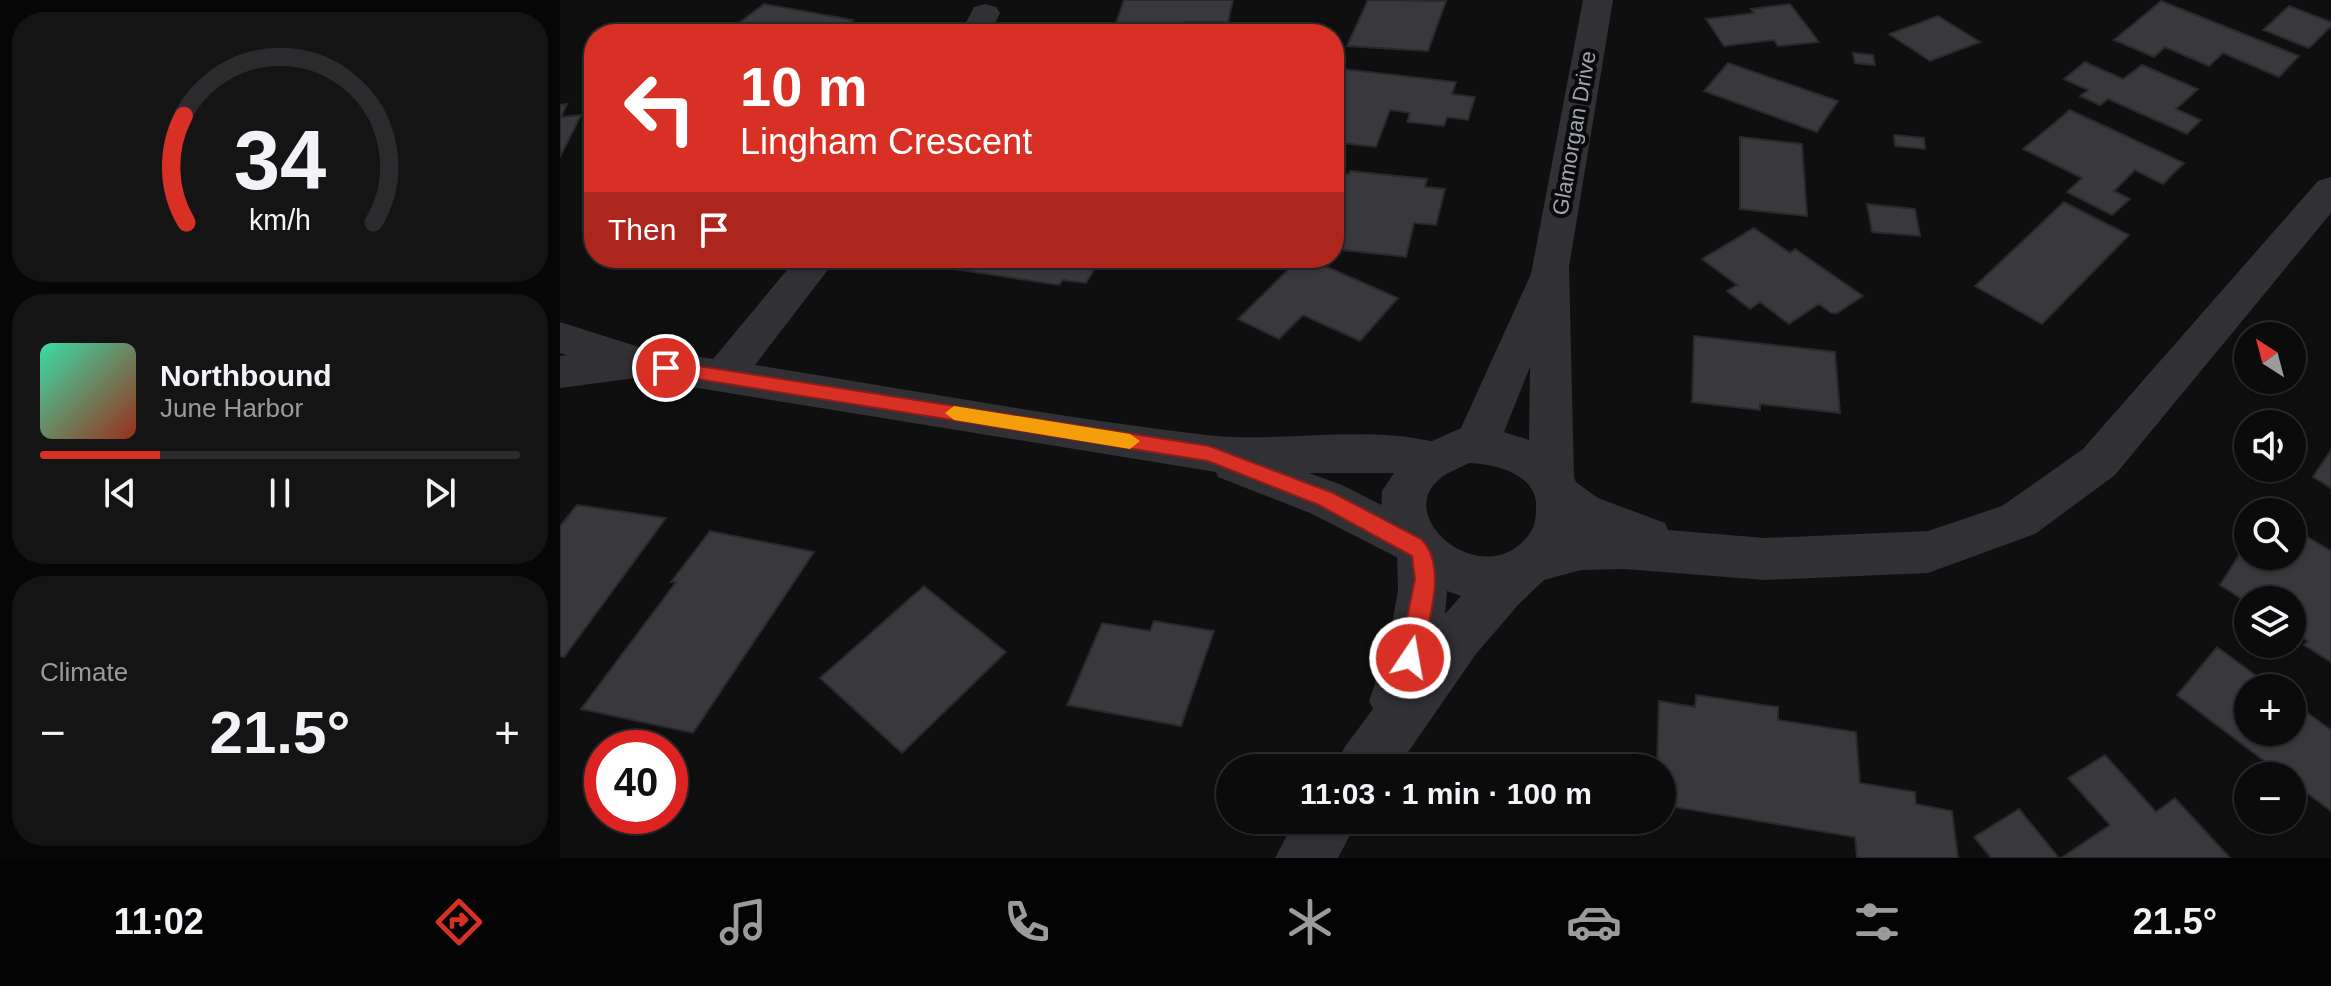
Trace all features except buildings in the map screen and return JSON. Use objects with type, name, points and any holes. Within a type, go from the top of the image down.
[{"type":"street","name":"Glamorgan Drive","points":[[1554,487],[1550,267],[1598,0]]},
{"type":"street","points":[[1209,454],[1326,499],[1418,549],[1443,568],[1470,577],[1498,576],[1581,549],[1610,548],[1765,559],[1928,552],[2018,520],[2099,462],[2331,189]]},
{"type":"street","name":"Glamorgan Drive","points":[[1476,445],[1550,267]]},
{"type":"street","points":[[723,376],[810,268]]},
{"type":"street","points":[[560,337],[638,363],[1209,454],[1394,455],[1432,459]]},
{"type":"street","points":[[560,372],[638,363]]},
{"type":"street","points":[[1370,754],[1406,675],[1425,579],[1418,549],[1403,514],[1405,493],[1409,483],[1432,459],[1453,449],[1476,445],[1498,446],[1537,465],[1554,487],[1581,512],[1641,536],[1711,553],[1765,559]]},
{"type":"street","points":[[1374,754],[1463,627],[1494,593],[1548,548],[1557,531],[1561,513],[1554,487]]},
{"type":"street","points":[[1304,858],[1320,834]]},
{"type":"slow traffic","points":[[954,413],[1130,441]]},
{"type":"route","points":[[666,368],[1209,454],[1326,499],[1414,545],[1421,552],[1425,579],[1410,658]]}]
